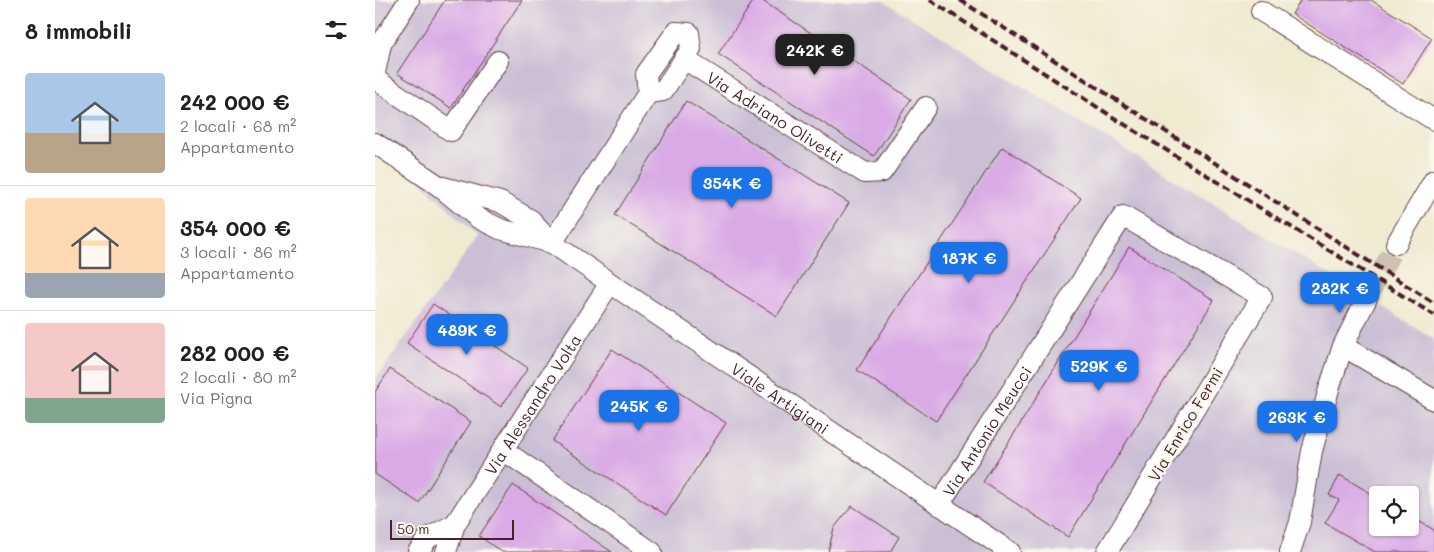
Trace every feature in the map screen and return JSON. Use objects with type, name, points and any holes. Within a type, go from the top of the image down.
[{"type":"street","points":[[375,73],[378,43],[409,0]]},
{"type":"street","points":[[1261,11],[1434,120]]},
{"type":"street","points":[[552,243],[647,93],[646,74],[676,32],[689,33],[691,49],[663,90],[647,93]]},
{"type":"street","name":"Via Adriano Olivetti","points":[[684,59],[865,173],[882,172],[926,107]]},
{"type":"street","points":[[375,79],[451,131],[498,61]]},
{"type":"street","name":"Viale Artigiani","points":[[375,143],[439,186],[500,202],[531,220],[552,243],[610,284],[1010,552]]},
{"type":"street","points":[[1396,244],[1434,180]]},
{"type":"street","name":"Via Antonio Meucci","points":[[939,505],[1123,216],[1262,297]]},
{"type":"street","name":"Via Alessandro Volta","points":[[455,524],[610,284]]},
{"type":"street","name":"Via Enrico Fermi","points":[[1107,552],[1262,297]]},
{"type":"street","points":[[1290,552],[1300,522],[1313,451],[1343,346],[1367,298]]},
{"type":"street","points":[[1343,346],[1434,400]]},
{"type":"street","points":[[503,450],[652,552]]},
{"type":"street","points":[[419,552],[428,538],[455,524]]},
{"type":"street","points":[[446,552],[455,524]]},
{"type":"shaded area","points":[[375,0],[882,0],[1434,339],[1434,552],[375,552],[375,380],[478,236],[375,139]]},
{"type":"building","points":[[445,0],[522,0],[451,108],[397,73]]},
{"type":"building","points":[[754,0],[761,0],[911,99],[874,156],[718,54]]},
{"type":"building","points":[[1301,0],[1371,0],[1432,38],[1403,84],[1292,14]]},
{"type":"building","points":[[686,101],[849,203],[777,316],[615,215]]},
{"type":"building","points":[[1002,147],[1081,198],[936,421],[857,370]]},
{"type":"building","points":[[1129,247],[1214,300],[1068,537],[983,482]]},
{"type":"building","points":[[433,304],[528,368],[501,407],[407,343]]},
{"type":"building","points":[[612,349],[726,423],[666,515],[552,441]]},
{"type":"building","points":[[390,369],[471,422],[419,503],[375,474],[375,392]]},
{"type":"building","points":[[1340,475],[1369,492],[1369,536],[1419,536],[1419,521],[1434,530],[1434,552],[1375,552],[1325,523],[1339,500],[1329,495]]},
{"type":"building","points":[[513,485],[612,552],[502,552],[479,536]]},
{"type":"building","points":[[852,506],[899,537],[890,552],[828,552],[834,528]]},
{"type":"tunnel","points":[[1367,298],[1396,244]]},
{"type":"railway","points":[[930,0],[1119,121],[1434,315]]},
{"type":"railway","points":[[960,0],[1434,303]]}]
